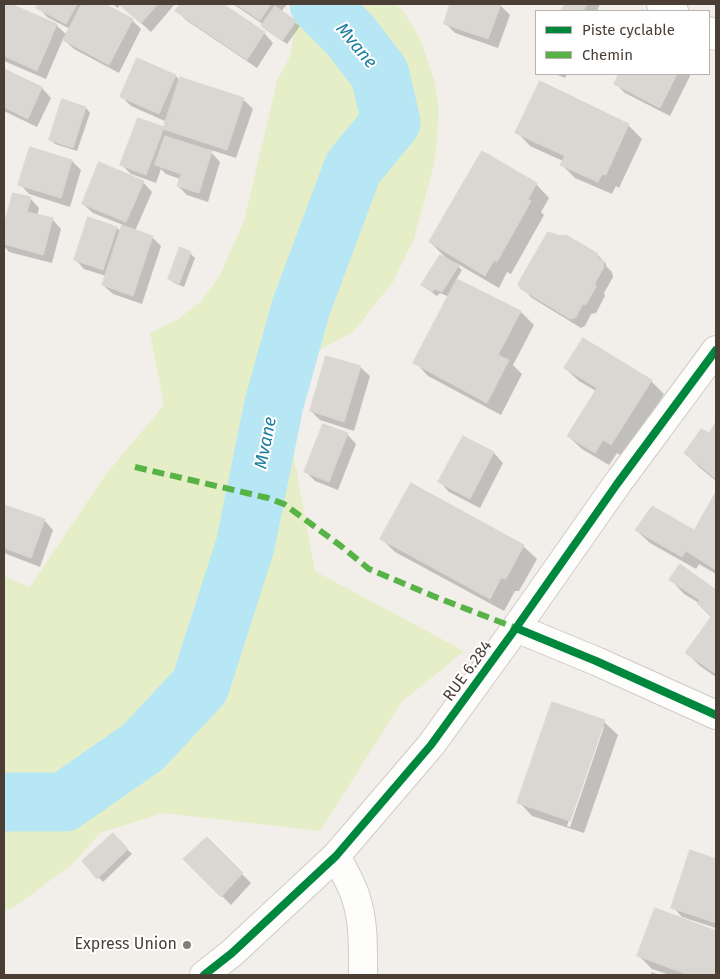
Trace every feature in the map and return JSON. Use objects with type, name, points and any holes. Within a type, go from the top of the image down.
[{"type":"street","points":[[661,4],[672,10]]},
{"type":"street","name":"RUE 6.284","points":[[204,975],[232,953],[336,856],[430,745],[516,628],[617,484],[716,350]]},
{"type":"street","points":[[516,628],[596,661],[716,715]]},
{"type":"street","points":[[336,856],[356,897],[361,920],[363,975]]},
{"type":"green space","points":[[289,4],[396,4],[404,12],[420,38],[435,82],[439,111],[435,161],[414,239],[393,282],[353,332],[314,353],[299,381],[294,458],[315,571],[464,651],[402,702],[320,831],[163,813],[100,833],[74,863],[13,908],[4,910],[4,576],[30,587],[106,474],[164,405],[150,333],[177,320],[201,301],[220,275],[244,221],[277,81],[290,56],[296,22]]},
{"type":"building","points":[[7,4],[57,24],[37,71],[4,56],[4,10]]},
{"type":"building","points":[[39,4],[77,4],[66,24],[36,8]]},
{"type":"building","points":[[82,4],[105,4],[133,19],[109,65],[63,40]]},
{"type":"building","points":[[119,4],[158,4],[141,23]]},
{"type":"building","points":[[180,4],[223,4],[265,32],[247,60],[175,11]]},
{"type":"building","points":[[236,4],[271,4],[260,20]]},
{"type":"building","points":[[450,4],[501,4],[488,39],[444,24]]},
{"type":"building","points":[[565,4],[587,4],[584,10],[562,10]]},
{"type":"building","points":[[275,6],[296,21],[282,41],[261,26]]},
{"type":"building","points":[[137,58],[176,75],[159,114],[120,97]]},
{"type":"building","points":[[4,69],[42,87],[28,119],[4,107]]},
{"type":"building","points":[[618,75],[676,75],[660,108],[614,84]]},
{"type":"building","points":[[180,77],[244,98],[227,150],[163,129]]},
{"type":"building","points":[[540,81],[629,124],[606,175],[602,174],[598,182],[560,165],[565,156],[515,133]]},
{"type":"building","points":[[62,99],[86,107],[73,148],[49,140]]},
{"type":"building","points":[[138,118],[164,127],[146,175],[120,165]]},
{"type":"building","points":[[165,136],[212,151],[199,193],[177,186],[181,174],[155,165]]},
{"type":"building","points":[[30,147],[72,160],[61,198],[18,185]]},
{"type":"building","points":[[482,151],[537,183],[528,199],[531,201],[497,262],[494,260],[485,276],[429,242]]},
{"type":"building","points":[[99,162],[144,181],[126,222],[82,204]]},
{"type":"building","points":[[13,193],[31,197],[27,212],[53,218],[43,255],[4,244],[4,225]]},
{"type":"building","points":[[88,217],[117,227],[103,270],[74,260]]},
{"type":"building","points":[[122,225],[153,236],[133,296],[102,285]]},
{"type":"building","points":[[548,232],[561,236],[566,235],[597,253],[598,258],[603,261],[604,267],[595,283],[596,287],[586,304],[582,305],[576,317],[570,319],[521,289],[518,284]]},
{"type":"building","points":[[180,247],[191,252],[179,284],[168,279]]},
{"type":"building","points":[[440,255],[459,265],[442,292],[435,289],[432,292],[421,285]]},
{"type":"building","points":[[457,279],[521,311],[498,355],[509,360],[487,403],[413,363]]},
{"type":"building","points":[[583,338],[652,380],[611,445],[603,440],[595,453],[567,436],[597,388],[564,368]]},
{"type":"building","points":[[326,356],[361,366],[344,422],[310,411]]},
{"type":"building","points":[[716,422],[716,479],[684,453],[701,429],[709,433]]},
{"type":"building","points":[[323,424],[348,433],[329,482],[304,472]]},
{"type":"building","points":[[463,436],[494,452],[470,499],[438,482]]},
{"type":"building","points":[[411,483],[524,545],[506,579],[501,578],[490,599],[380,539]]},
{"type":"building","points":[[716,492],[716,570],[686,551],[682,557],[635,530],[652,506],[694,530]]},
{"type":"building","points":[[4,505],[45,519],[31,558],[4,548]]},
{"type":"building","points":[[680,564],[716,590],[716,674],[685,653],[711,617],[697,603],[700,600],[669,580]]},
{"type":"building","points":[[552,702],[605,720],[570,821],[517,803]]},
{"type":"building","points":[[113,833],[128,849],[97,879],[82,861]]},
{"type":"building","points":[[207,837],[243,873],[221,897],[183,859]]},
{"type":"building","points":[[690,850],[716,859],[716,923],[671,908]]},
{"type":"building","points":[[655,908],[716,931],[716,975],[689,975],[637,956]]},
{"type":"waterway","name":"Mvane","points":[[4,802],[64,802],[143,747],[200,686],[245,546],[274,404],[301,307],[353,168],[391,122],[380,74],[350,35],[319,4]]},
{"type":"marked path","points":[[135,467],[268,498],[284,504],[369,569],[516,628]]},
{"type":"cycle path","points":[[204,975],[232,953],[336,856],[431,745],[617,484],[716,350]]},
{"type":"cycle path","points":[[516,628],[596,661],[716,715]]},
{"type":"place","name":"Express Union","points":[[187,945]]}]
